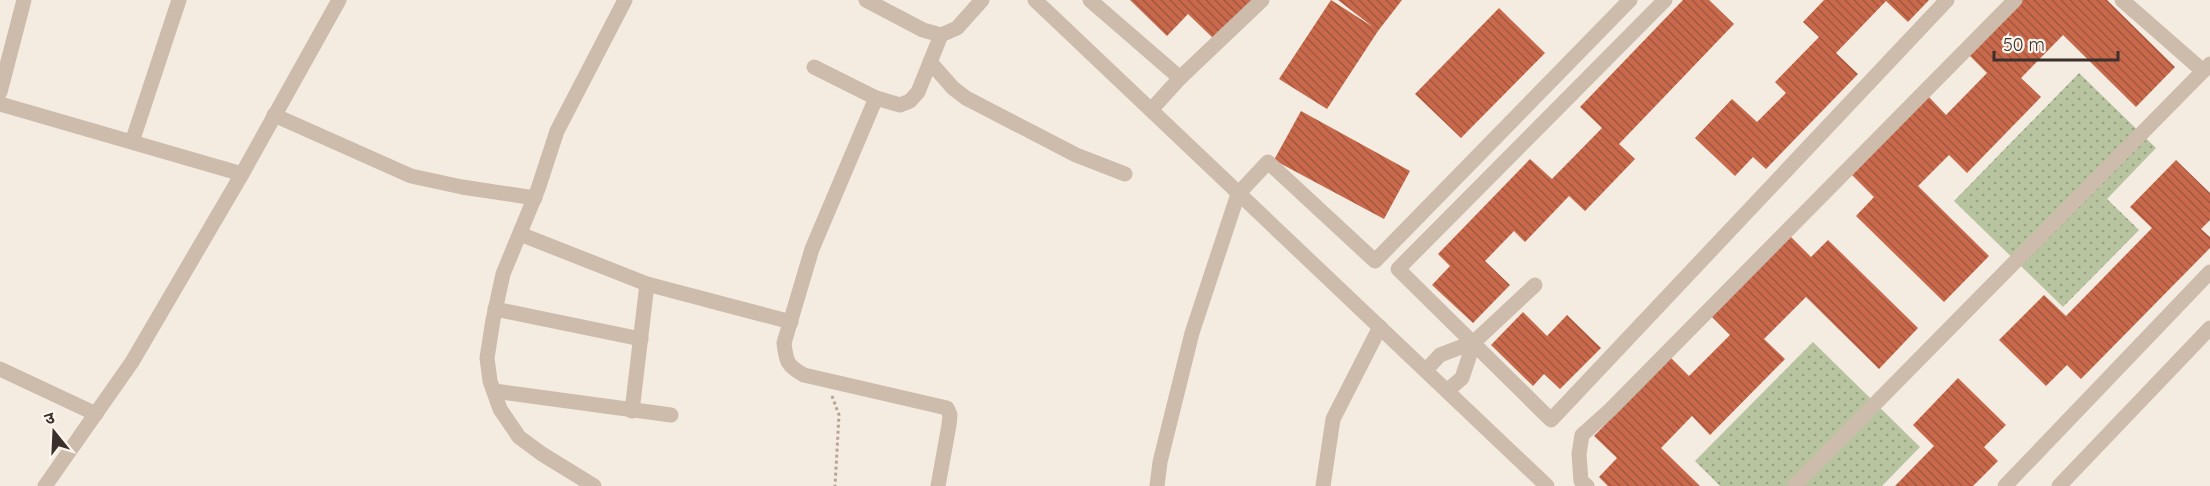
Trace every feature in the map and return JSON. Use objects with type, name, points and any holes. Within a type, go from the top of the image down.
[{"type":"street","points":[[0,92],[24,0]]},
{"type":"street","points":[[132,142],[179,0]]},
{"type":"street","points":[[45,486],[132,362],[242,174],[339,0]]},
{"type":"street","points":[[594,486],[519,437],[500,409],[487,358],[503,274],[535,198],[557,131],[625,0]]},
{"type":"street","points":[[866,0],[923,30],[941,35],[957,28],[982,0]]},
{"type":"street","points":[[1035,0],[1547,486]]},
{"type":"street","points":[[1090,0],[1180,78]]},
{"type":"street","points":[[1151,110],[1180,78],[1262,0]]},
{"type":"street","points":[[1157,486],[1160,462],[1192,333],[1238,194],[1268,162],[1375,261],[1630,0]]},
{"type":"street","points":[[1665,0],[1398,269],[1551,420],[1947,0]]},
{"type":"street","points":[[1587,486],[1581,481],[1579,454],[1582,435],[1610,410],[2015,0]]},
{"type":"street","points":[[1794,486],[2207,67],[2122,0]]},
{"type":"street","points":[[814,68],[876,99],[900,105],[910,101],[918,92],[941,35]]},
{"type":"street","points":[[930,62],[953,88],[966,98],[1076,155],[1125,174]]},
{"type":"street","points":[[876,99],[812,249],[784,343],[785,357],[791,368],[826,382],[948,408],[949,425],[938,486]]},
{"type":"street","points":[[0,104],[242,174]]},
{"type":"street","points":[[274,115],[411,176],[462,187],[535,198]]},
{"type":"street","points":[[520,234],[647,284],[790,322]]},
{"type":"street","points":[[2005,486],[2210,272]]},
{"type":"street","points":[[632,411],[647,284]]},
{"type":"street","points":[[1426,370],[1440,355],[1474,342],[1535,285]]},
{"type":"street","points":[[495,309],[641,339]]},
{"type":"street","points":[[1323,486],[1333,419],[1380,327]]},
{"type":"street","points":[[2059,486],[2210,328]]},
{"type":"street","points":[[1448,390],[1462,378],[1474,342]]},
{"type":"street","points":[[0,369],[96,414]]},
{"type":"street","points":[[494,391],[671,415]]},
{"type":"path","points":[[826,382],[839,415],[835,486]]},
{"type":"green space","points":[[2079,73],[2156,148],[2107,199],[2139,230],[2063,307],[1954,201]]},
{"type":"green space","points":[[1813,342],[1920,447],[1882,486],[1720,486],[1695,461]]},
{"type":"building","points":[[1130,0],[1252,0],[1214,39],[1188,14],[1167,36]]},
{"type":"building","points":[[1331,0],[1373,27],[1338,0],[1402,0],[1378,31],[1327,109],[1279,79]]},
{"type":"building","points":[[1683,0],[1709,0],[1734,24],[1619,144],[1635,159],[1585,211],[1569,196],[1525,242],[1514,231],[1485,261],[1510,285],[1473,323],[1432,285],[1450,266],[1438,254],[1530,159],[1552,179],[1602,128],[1580,107]]},
{"type":"building","points":[[1824,0],[1929,0],[1908,22],[1886,1],[1836,53],[1858,74],[1766,169],[1753,157],[1735,176],[1695,138],[1732,99],[1757,122],[1786,93],[1775,82],[1819,37],[1803,22]]},
{"type":"building","points":[[2017,0],[2107,0],[2175,67],[2136,107],[2063,35],[2021,78],[2041,97],[1967,173],[1949,155],[1918,186],[1989,256],[1944,302],[1856,216],[1874,197],[1851,174],[1928,96],[1946,115],[1987,73],[1966,52]]},
{"type":"building","points":[[1499,8],[1545,53],[1461,138],[1415,94]]},
{"type":"building","points":[[1301,111],[1410,171],[1384,219],[1274,160]]},
{"type":"building","points":[[2176,160],[2210,193],[2210,220],[2201,229],[2210,237],[2210,248],[2081,379],[2067,365],[2046,386],[1999,340],[2044,295],[2066,316],[2152,228],[2130,207]]},
{"type":"building","points":[[1788,234],[1811,257],[1828,240],[1918,328],[1879,369],[1806,297],[1764,339],[1785,359],[1710,435],[1692,416],[1661,448],[1700,486],[1608,486],[1599,477],[1617,458],[1594,436],[1671,358],[1689,376],[1730,335],[1709,314]]},
{"type":"building","points":[[1523,312],[1547,336],[1567,315],[1601,348],[1560,389],[1544,374],[1533,386],[1491,345]]},
{"type":"building","points":[[1958,378],[2006,425],[1984,447],[1998,461],[1973,486],[1895,486],[1934,446],[1913,425]]}]
